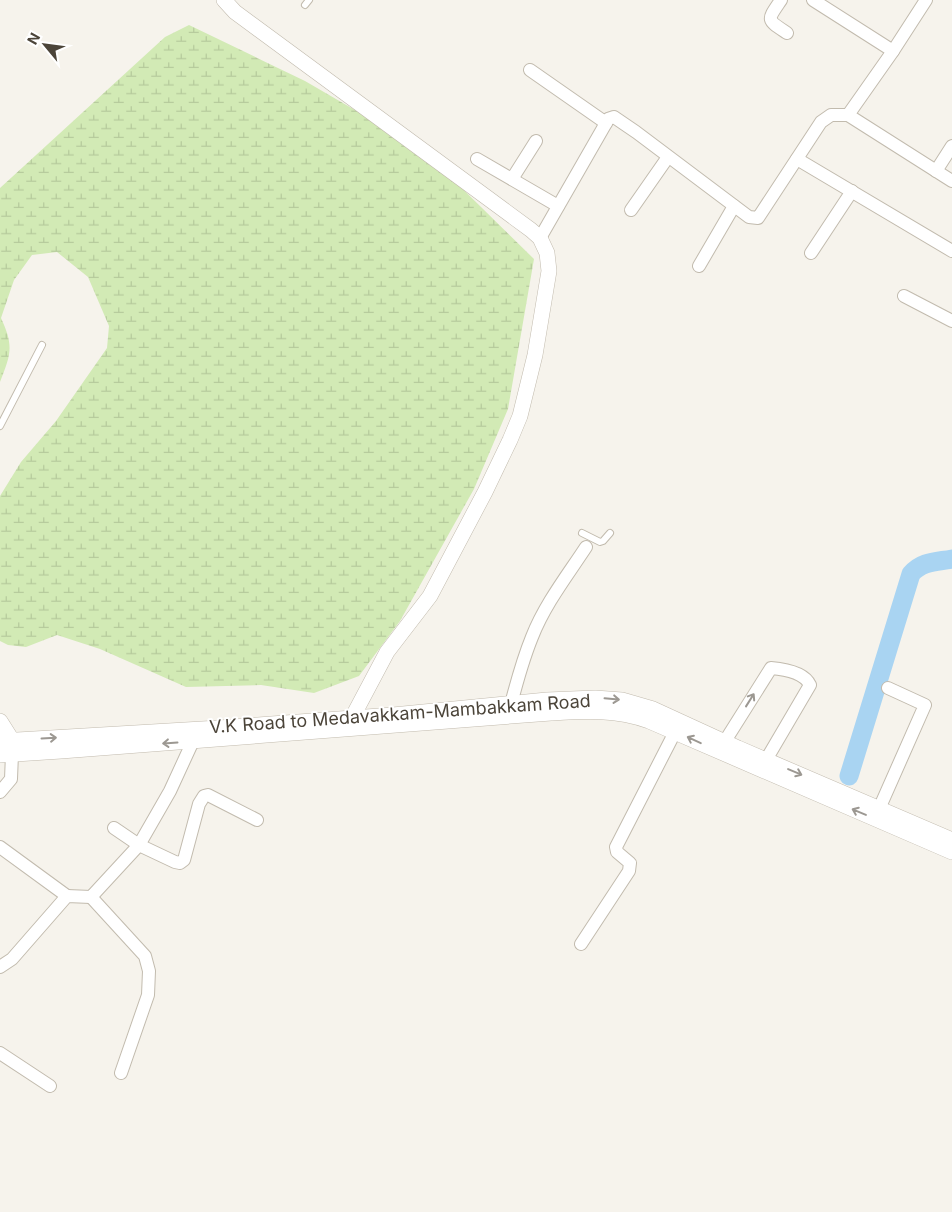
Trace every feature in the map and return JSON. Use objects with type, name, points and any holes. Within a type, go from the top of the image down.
[{"type":"street","points":[[224,0],[235,12],[540,238],[547,253],[549,271],[535,355],[527,392],[516,424],[485,492],[430,596],[387,652],[352,724]]},
{"type":"street","points":[[781,0],[771,15],[770,20],[787,33]]},
{"type":"street","points":[[814,0],[893,51]]},
{"type":"street","points":[[848,115],[926,0]]},
{"type":"street","points":[[530,70],[606,123]]},
{"type":"street","points":[[540,238],[608,119],[614,118],[749,217],[758,218],[821,122],[831,115],[848,115],[952,181]]},
{"type":"street","points":[[512,179],[536,141]]},
{"type":"street","points":[[936,171],[952,146]]},
{"type":"street","points":[[631,210],[668,157]]},
{"type":"street","points":[[477,159],[558,206]]},
{"type":"street","points":[[797,159],[952,251]]},
{"type":"street","points":[[812,253],[852,192]]},
{"type":"street","points":[[699,266],[734,206]]},
{"type":"street","points":[[904,296],[952,321]]},
{"type":"street","points":[[511,704],[519,672],[532,635],[549,602],[589,543]]},
{"type":"street","points":[[721,747],[770,668],[787,669],[808,681],[810,685],[766,760]]},
{"type":"street","points":[[879,809],[925,706],[888,688]]},
{"type":"street","name":"V.K Road to Medavakkam-Mambakkam Road","points":[[6,747],[193,741],[511,704],[595,698],[622,700],[653,709],[721,747],[952,842]]},
{"type":"street","name":"V.K Road to Medavakkam-Mambakkam Road","points":[[6,747],[210,729],[352,724],[594,711],[614,712],[633,715],[675,732],[766,760],[952,842]]},
{"type":"street","points":[[0,721],[11,779],[0,792]]},
{"type":"street","points":[[580,944],[629,871],[630,863],[617,852],[616,847],[675,732]]},
{"type":"street","points":[[91,897],[139,845],[170,791],[193,741]]},
{"type":"street","points":[[114,828],[139,845],[180,863],[184,860],[199,804],[204,796],[208,795],[257,820]]},
{"type":"street","points":[[0,847],[68,896],[91,897],[145,956],[150,971],[148,995],[122,1073]]},
{"type":"street","points":[[0,967],[12,959],[68,896]]},
{"type":"street","points":[[0,1053],[50,1086]]},
{"type":"lane","points":[[0,426],[42,345]]},
{"type":"lane","points":[[582,533],[589,543],[604,541],[610,533]]},
{"type":"green space","points":[[189,25],[305,81],[422,149],[534,259],[508,409],[474,489],[400,621],[359,676],[314,693],[261,685],[186,687],[100,649],[57,635],[26,647],[8,645],[0,641],[0,496],[21,462],[56,421],[107,348],[109,326],[88,277],[57,252],[32,255],[14,280],[1,318],[8,336],[10,350],[0,382],[0,188],[165,37]]},
{"type":"waterway","points":[[849,776],[911,574],[925,564],[952,559]]}]
